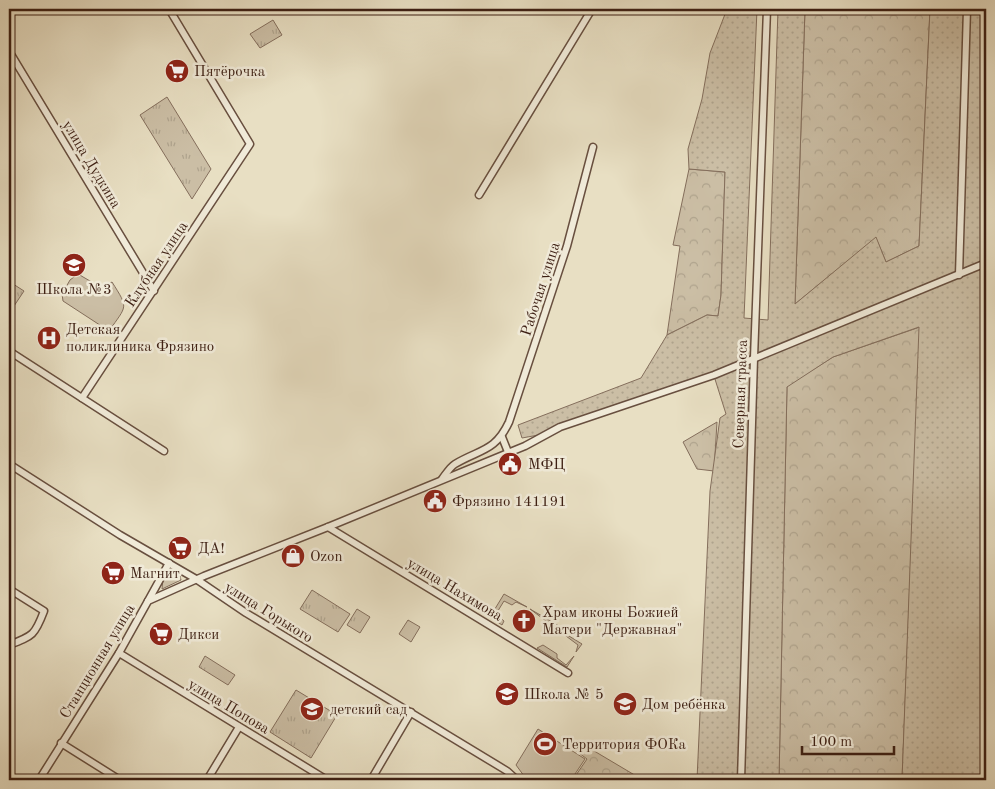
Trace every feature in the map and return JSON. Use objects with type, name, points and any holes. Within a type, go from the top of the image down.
[{"type":"street","name":"Клубная улица","points":[[82,398],[250,144],[169,9]]},
{"type":"street","points":[[478,195],[592,9]]},
{"type":"street","name":"Северная трасса","points":[[741,780],[767,9]]},
{"type":"street","points":[[959,275],[967,9]]},
{"type":"street","name":"улица Дудкина","points":[[9,51],[154,291]]},
{"type":"street","name":"Рабочая улица","points":[[502,437],[524,379],[564,255],[593,147]]},
{"type":"street","name":"Станционная улица","points":[[39,780],[119,653],[148,601],[196,579],[526,446],[560,427],[668,393],[986,263]]},
{"type":"street","points":[[9,351],[164,451]]},
{"type":"street","points":[[442,479],[453,464],[479,453],[502,437],[508,452]]},
{"type":"street","name":"улица Горького","points":[[9,464],[196,579],[246,613],[507,771],[517,780]]},
{"type":"street","name":"улица Нахимова","points":[[328,527],[568,673]]},
{"type":"street","points":[[148,601],[169,563]]},
{"type":"street","points":[[9,589],[44,611],[37,631],[32,637],[9,645]]},
{"type":"street","name":"улица Попова","points":[[119,653],[327,780]]},
{"type":"street","points":[[371,780],[411,712]]},
{"type":"street","points":[[207,780],[239,727]]},
{"type":"street","points":[[61,744],[120,780]]},
{"type":"green space","points":[[727,9],[757,9],[744,318],[768,320],[778,9],[805,9],[795,304],[876,237],[886,262],[919,246],[930,9],[986,9],[985,780],[902,780],[919,327],[833,357],[787,387],[779,780],[697,780],[710,491],[720,418],[726,414],[714,376],[544,434],[522,438],[518,425],[641,378],[667,335],[707,315],[718,316],[721,295],[725,172],[689,169],[688,149],[702,99],[710,53]]},
{"type":"green space","points":[[805,9],[930,9],[919,246],[886,262],[876,238],[795,304]]},
{"type":"green space","points":[[273,20],[282,35],[260,48],[250,34]]},
{"type":"green space","points":[[167,97],[211,169],[192,199],[140,115]]},
{"type":"green space","points":[[689,169],[725,172],[721,295],[718,316],[707,315],[667,335],[680,246],[673,245]]},
{"type":"green space","points":[[78,274],[102,288],[112,282],[121,297],[124,307],[109,331],[63,301],[62,294],[70,280]]},
{"type":"green space","points":[[10,282],[24,291],[10,312],[9,284]]},
{"type":"green space","points":[[920,327],[902,780],[779,780],[787,386],[833,357]]},
{"type":"green space","points":[[717,422],[714,471],[697,469],[683,442]]},
{"type":"green space","points":[[169,571],[180,576],[181,580],[162,589],[163,578]]},
{"type":"green space","points":[[312,590],[350,614],[338,632],[300,609]]},
{"type":"green space","points":[[504,594],[527,607],[516,602],[512,605],[504,601],[496,614],[504,621],[502,625],[490,617]]},
{"type":"green space","points":[[357,609],[370,617],[360,633],[347,625]]},
{"type":"green space","points":[[530,609],[566,630],[564,633],[582,644],[576,652],[578,645]]},
{"type":"green space","points":[[408,620],[420,627],[411,642],[399,634]]},
{"type":"green space","points":[[543,645],[557,654],[557,658],[566,665],[574,656],[567,667],[537,648]]},
{"type":"green space","points":[[205,656],[235,675],[228,685],[199,667]]},
{"type":"green space","points":[[296,690],[337,715],[311,758],[270,732]]},
{"type":"green space","name":"Территория ФОКа","points":[[538,729],[585,759],[571,780],[527,780],[516,765]]},
{"type":"green space","points":[[579,742],[643,780],[576,780],[574,778],[587,759],[575,750]]},
{"type":"place","name":"Пятёрочка","points":[[177,71]]},
{"type":"place","name":"Школа №3","points":[[74,265]]},
{"type":"place","name":"Детская поликлиника Фрязино","points":[[49,338]]},
{"type":"place","name":"МФЦ","points":[[510,464]]},
{"type":"place","name":"Фрязино 141191","points":[[435,501]]},
{"type":"place","name":"ДА!","points":[[180,548]]},
{"type":"place","name":"Ozon","points":[[293,556]]},
{"type":"place","name":"Магнит","points":[[113,573]]},
{"type":"place","name":"Храм иконы Божией Матери \"Державная\"","points":[[524,621]]},
{"type":"place","name":"Дикси","points":[[161,634]]},
{"type":"place","name":"Школа № 5","points":[[507,694]]},
{"type":"place","name":"Дом ребёнка","points":[[625,704]]},
{"type":"place","name":"детский сад","points":[[312,709]]},
{"type":"place","name":"Территория ФОКа","points":[[545,744]]}]
